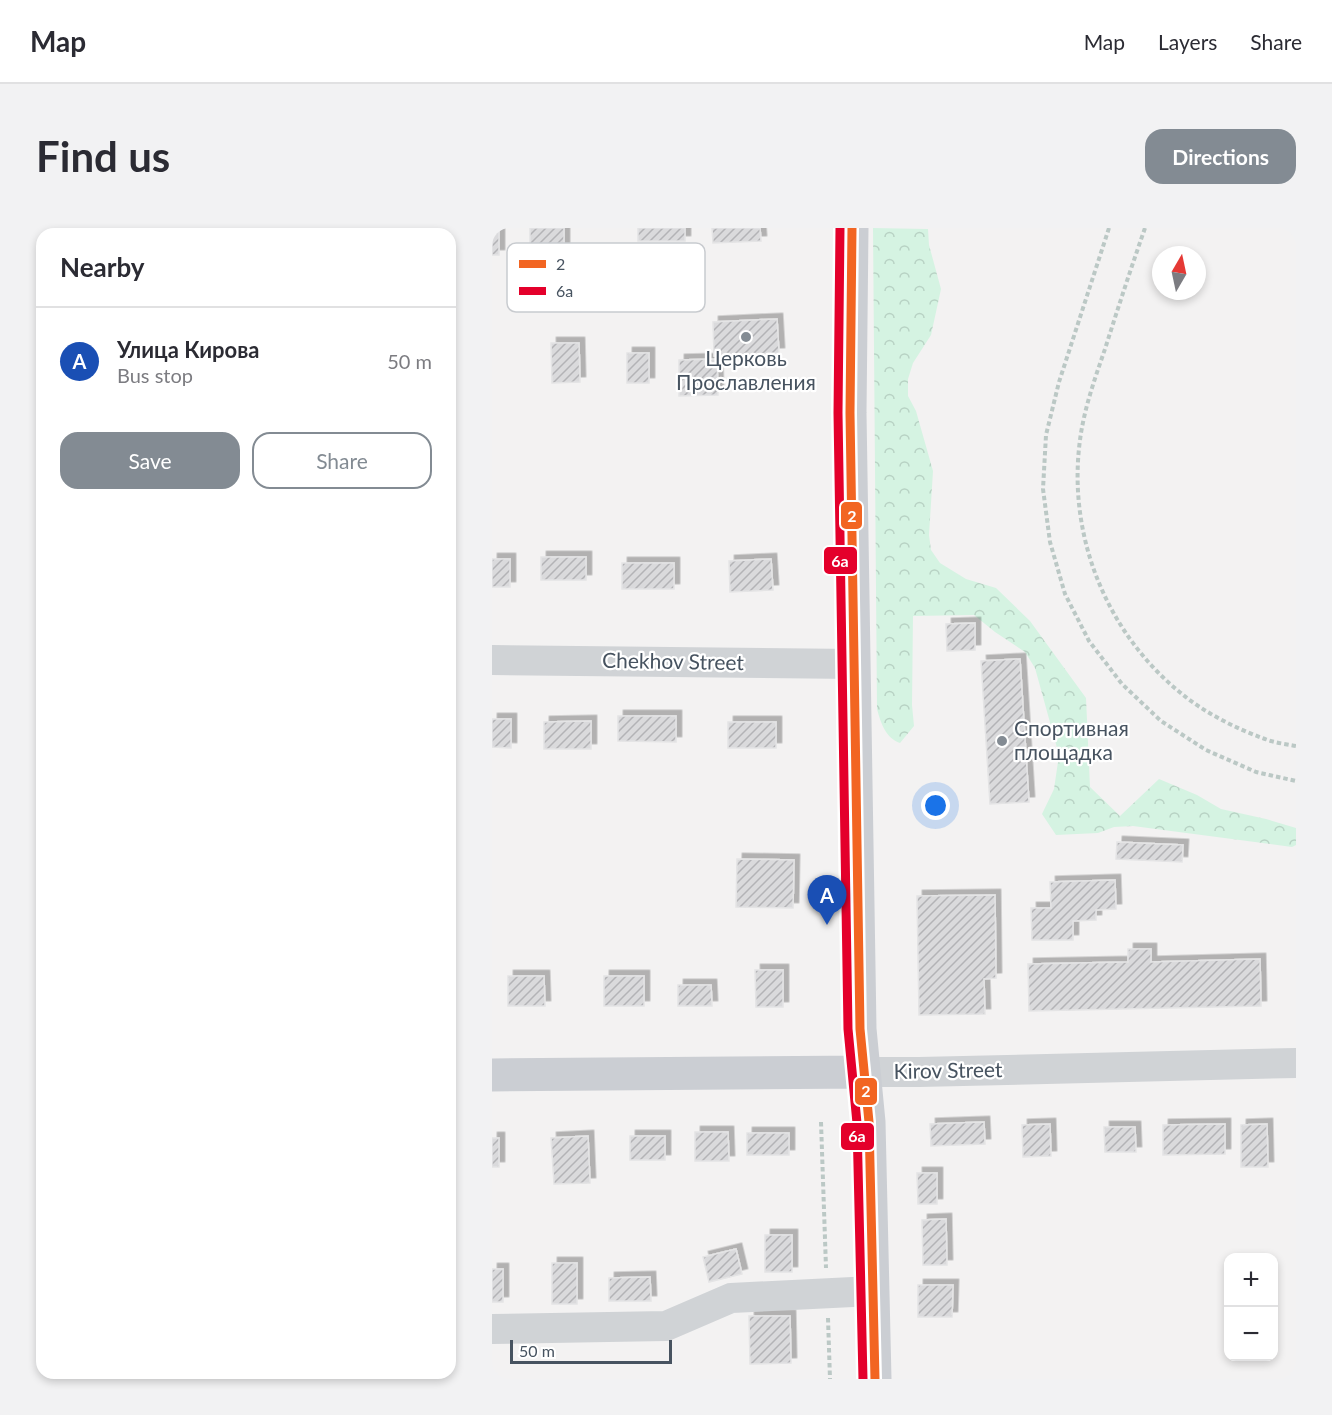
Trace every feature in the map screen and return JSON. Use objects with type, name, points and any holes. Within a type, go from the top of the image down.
[{"type":"main road","points":[[852,228],[850,413],[860,1029],[869,1122],[875,1379]]},
{"type":"main road","name":"Kirov Street","points":[[492,1075],[864,1072]]},
{"type":"street","name":"Chekhov Street","points":[[492,660],[855,664]]},
{"type":"street","name":"Kirov Street","points":[[864,1072],[1296,1063]]},
{"type":"street","points":[[492,1329],[666,1326],[731,1298],[873,1291]]},
{"type":"path","points":[[1109,228],[1059,382],[1046,435],[1043,489],[1048,531],[1065,594],[1089,641],[1122,684],[1161,721],[1206,750],[1256,772],[1296,781]]},
{"type":"path","points":[[1145,228],[1091,391],[1080,440],[1077,488],[1083,535],[1097,581],[1119,624],[1147,662],[1182,695],[1222,721],[1266,740],[1296,747]]},
{"type":"path","points":[[821,1122],[830,1379]]},
{"type":"green space","points":[[873,228],[928,229],[929,245],[941,289],[931,335],[913,363],[908,379],[908,396],[916,411],[933,471],[929,535],[931,550],[940,563],[966,579],[996,588],[1030,621],[1086,698],[1090,787],[1120,816],[1159,779],[1197,795],[1221,809],[1296,828],[1296,845],[1292,847],[1133,826],[1114,827],[1098,833],[1056,835],[1042,814],[1054,789],[1059,755],[1035,668],[1025,652],[974,615],[913,616],[912,705],[914,726],[900,743],[888,734],[882,725],[877,709]]},
{"type":"building","points":[[492,228],[499,228],[499,255],[492,255]]},
{"type":"building","points":[[530,228],[564,228],[564,243],[530,243]]},
{"type":"building","points":[[638,228],[685,228],[685,241],[638,241]]},
{"type":"building","points":[[712,228],[760,228],[761,241],[713,243]]},
{"type":"building","name":"Церковь Прославления","points":[[777,319],[779,353],[714,356],[713,322]]},
{"type":"building","points":[[551,343],[579,343],[580,382],[552,383]]},
{"type":"building","points":[[627,353],[649,353],[649,383],[627,383]]},
{"type":"building","points":[[717,359],[718,395],[679,396],[679,360]]},
{"type":"building","points":[[541,557],[586,557],[586,580],[541,580]]},
{"type":"building","points":[[492,559],[510,559],[510,587],[492,587]]},
{"type":"building","points":[[771,559],[773,590],[730,592],[729,561]]},
{"type":"building","points":[[622,563],[674,563],[674,589],[622,589]]},
{"type":"building","points":[[975,623],[975,650],[947,651],[946,624]]},
{"type":"building","points":[[1020,659],[1029,802],[990,804],[981,661]]},
{"type":"building","points":[[618,716],[676,716],[676,742],[618,741]]},
{"type":"building","points":[[492,719],[511,719],[511,748],[492,747]]},
{"type":"building","points":[[591,721],[591,749],[544,749],[544,722]]},
{"type":"building","points":[[728,722],[776,722],[776,748],[728,748]]},
{"type":"building","points":[[1117,842],[1183,845],[1182,862],[1116,859]]},
{"type":"building","points":[[737,859],[794,860],[793,908],[736,907]]},
{"type":"building","points":[[1115,880],[1116,909],[1096,910],[1096,920],[1073,921],[1073,940],[1032,940],[1031,908],[1051,908],[1050,882]]},
{"type":"building","points":[[995,895],[996,978],[984,979],[985,1014],[919,1015],[917,896]]},
{"type":"building","points":[[1128,949],[1151,949],[1151,962],[1260,959],[1261,1006],[1029,1011],[1028,964],[1128,962]]},
{"type":"building","points":[[755,970],[783,970],[783,1007],[756,1007]]},
{"type":"building","points":[[508,976],[544,976],[545,1006],[508,1006]]},
{"type":"building","points":[[604,976],[644,976],[644,1006],[604,1006]]},
{"type":"building","points":[[678,985],[711,985],[712,1006],[678,1006]]},
{"type":"building","points":[[984,1122],[985,1144],[931,1146],[930,1124]]},
{"type":"building","points":[[1050,1124],[1051,1156],[1023,1157],[1022,1125]]},
{"type":"building","points":[[1225,1124],[1225,1154],[1163,1155],[1163,1125]]},
{"type":"building","points":[[1267,1124],[1268,1167],[1241,1167],[1241,1125]]},
{"type":"building","points":[[1104,1127],[1135,1127],[1136,1152],[1105,1152]]},
{"type":"building","points":[[695,1132],[728,1132],[729,1161],[695,1161]]},
{"type":"building","points":[[747,1133],[789,1133],[789,1155],[747,1155]]},
{"type":"building","points":[[588,1136],[590,1183],[554,1184],[551,1138]]},
{"type":"building","points":[[630,1136],[665,1136],[665,1160],[630,1160]]},
{"type":"building","points":[[492,1138],[499,1138],[499,1167],[492,1167]]},
{"type":"building","points":[[917,1173],[937,1173],[937,1204],[918,1204]]},
{"type":"building","points":[[946,1219],[947,1265],[923,1265],[922,1220]]},
{"type":"building","points":[[765,1235],[792,1235],[792,1272],[765,1272]]},
{"type":"building","points":[[736,1249],[742,1274],[709,1282],[703,1257]]},
{"type":"building","points":[[552,1263],[577,1263],[577,1304],[552,1304]]},
{"type":"building","points":[[492,1269],[503,1269],[503,1302],[492,1302]]},
{"type":"building","points":[[650,1277],[651,1301],[609,1301],[609,1278]]},
{"type":"building","points":[[918,1285],[953,1285],[952,1317],[918,1317]]},
{"type":"building","points":[[749,1316],[790,1316],[791,1363],[750,1364]]},
{"type":"transit line","name":"6а","points":[[840,228],[838,413],[848,1029],[857,1123],[863,1379]]},
{"type":"transit line","name":"2","points":[[852,228],[850,413],[860,1029],[869,1122],[875,1379]]},
{"type":"place","name":"Церковь Прославления","points":[[746,337]]},
{"type":"place","name":"Спортивная площадка","points":[[1002,741]]},
{"type":"place","name":"Улица Кирова","points":[[827,925]]}]
